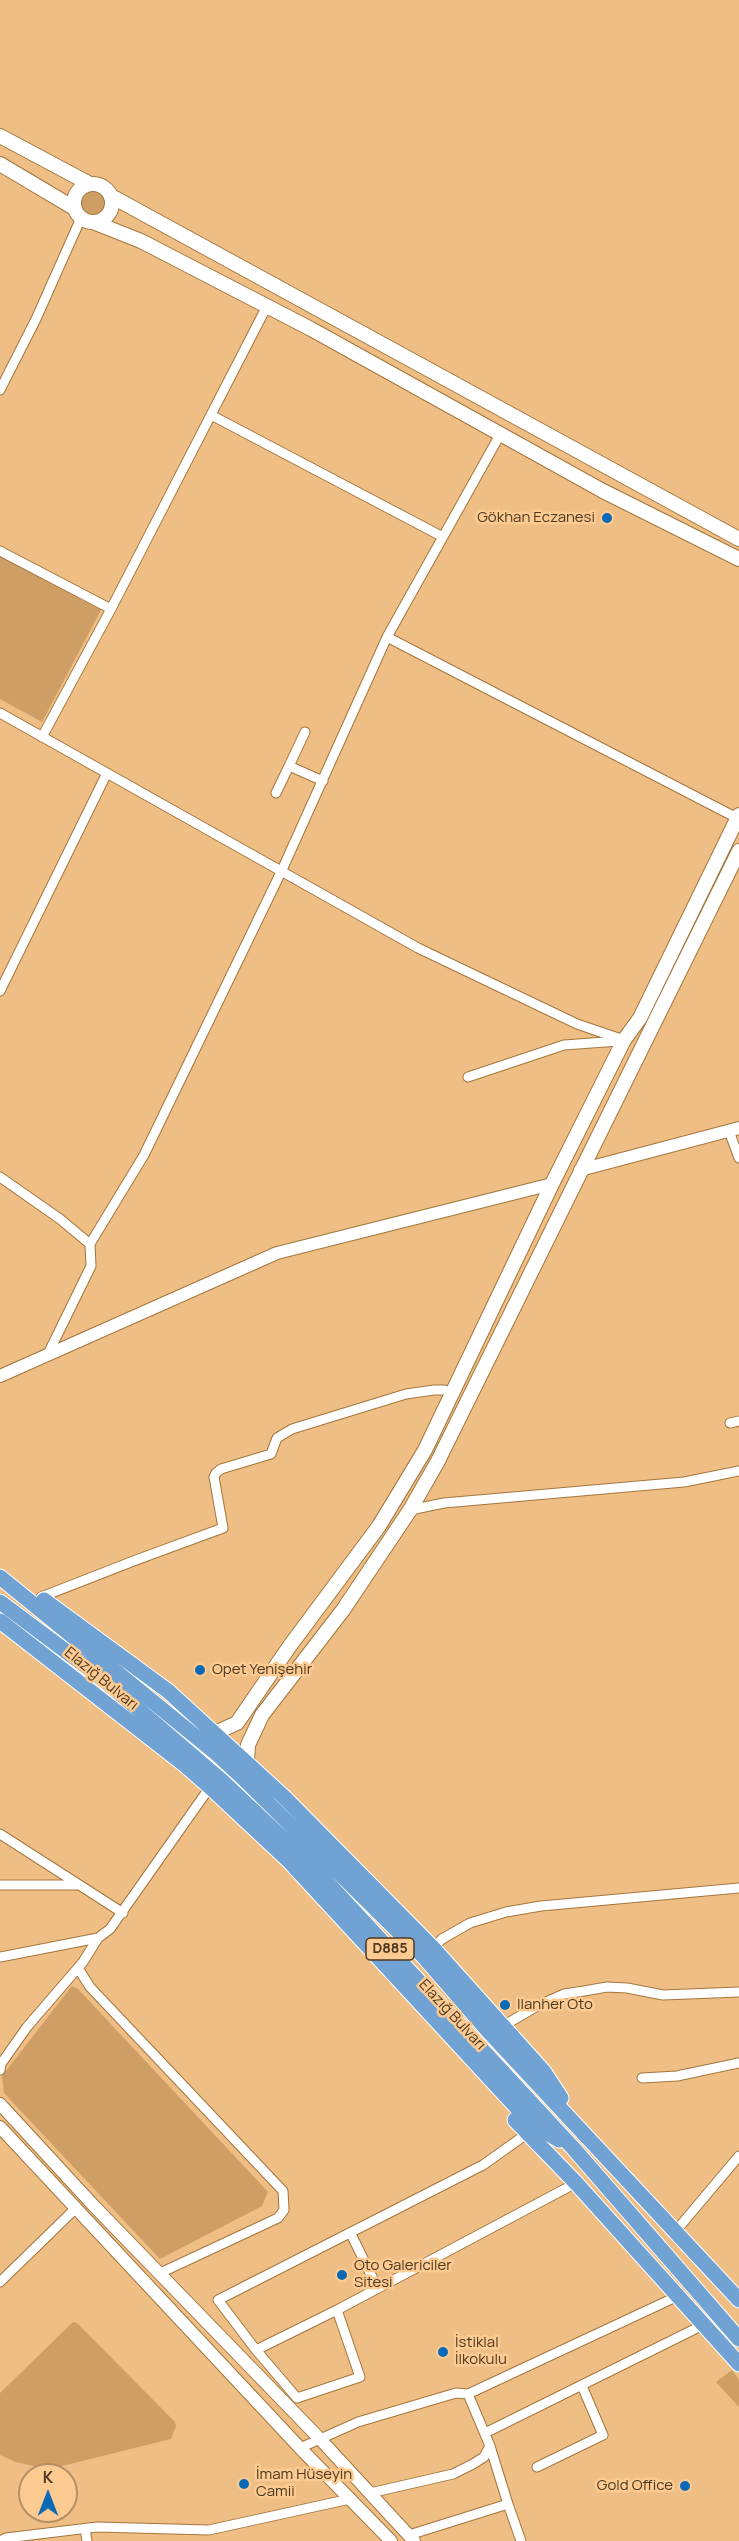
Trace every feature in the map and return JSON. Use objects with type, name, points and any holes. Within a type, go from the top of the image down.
[{"type":"highway","points":[[0,1566],[168,1691],[284,1797],[433,1948],[503,2025],[544,2072],[582,2130]]},
{"type":"highway","name":"Elazığ Bulvarı","points":[[0,1578],[217,1754],[242,1777],[424,1957],[490,2034],[739,2300]]},
{"type":"highway","name":"Elazığ Bulvarı","points":[[0,1602],[103,1678],[222,1781],[314,1868],[574,2149],[739,2339]]},
{"type":"highway","points":[[0,1621],[175,1757],[210,1788],[288,1860],[531,2123],[574,2149]]},
{"type":"highway","points":[[493,2082],[508,2113],[576,2183],[739,2364]]},
{"type":"main road","points":[[0,136],[90,184],[103,186],[111,196],[739,539]]},
{"type":"main road","points":[[0,164],[83,216],[141,242],[267,306],[603,491],[739,559]]},
{"type":"main road","points":[[83,216],[75,195],[84,186],[90,184]]},
{"type":"main road","points":[[83,216],[99,221],[109,213],[111,196]]},
{"type":"main road","points":[[215,1733],[237,1723],[289,1647],[379,1526],[424,1450],[552,1184],[624,1040],[640,1018],[738,816]]},
{"type":"main road","points":[[247,1762],[248,1745],[262,1715],[343,1610],[410,1510],[438,1461],[739,851]]},
{"type":"street","points":[[0,390],[36,319],[83,216]]},
{"type":"street","points":[[42,737],[111,609],[267,306]]},
{"type":"street","points":[[211,416],[443,537]]},
{"type":"street","points":[[47,1356],[91,1266],[90,1244],[144,1155],[282,870],[387,637],[501,433]]},
{"type":"street","points":[[0,551],[111,609]]},
{"type":"street","points":[[387,637],[738,816]]},
{"type":"street","points":[[0,713],[418,948],[577,1024],[624,1040]]},
{"type":"street","points":[[276,793],[305,732]]},
{"type":"street","points":[[289,766],[322,781]]},
{"type":"street","points":[[0,991],[107,772]]},
{"type":"street","points":[[468,1077],[564,1045],[624,1040]]},
{"type":"street","points":[[580,1170],[734,1130],[739,1158]]},
{"type":"street","points":[[0,1177],[60,1219],[90,1244]]},
{"type":"street","points":[[0,1376],[277,1253],[552,1184]]},
{"type":"street","points":[[41,1598],[223,1528],[214,1477],[216,1473],[221,1469],[271,1454],[278,1438],[292,1429],[406,1394],[434,1390],[452,1393]]},
{"type":"street","points":[[410,1510],[444,1503],[684,1482],[739,1471]]},
{"type":"street","points":[[0,2070],[1,2064],[27,2027],[78,1968],[98,1938],[110,1929],[123,1913],[210,1788]]},
{"type":"street","points":[[0,1834],[123,1913]]},
{"type":"street","points":[[0,1885],[81,1885]]},
{"type":"street","points":[[433,1948],[442,1939],[470,1923],[506,1912],[541,1905],[739,1888]]},
{"type":"street","points":[[0,1957],[98,1938]]},
{"type":"street","points":[[78,1968],[90,1987],[283,2191],[284,2210],[278,2218],[158,2274]]},
{"type":"street","points":[[503,2025],[539,2004],[564,1994],[584,1990],[607,1987],[627,1988],[663,1995],[739,1992]]},
{"type":"street","points":[[642,2078],[677,2076],[739,2063]]},
{"type":"street","points":[[0,2104],[158,2274],[320,2439],[411,2538],[508,2504]]},
{"type":"street","points":[[0,2127],[300,2448],[391,2541]]},
{"type":"street","points":[[337,2310],[360,2377],[297,2398],[218,2300],[483,2165],[528,2133]]},
{"type":"street","points":[[675,2232],[739,2156]]},
{"type":"street","points":[[256,2350],[337,2310],[576,2183]]},
{"type":"street","points":[[0,2282],[76,2208]]},
{"type":"street","points":[[351,2234],[377,2287]]},
{"type":"street","points":[[300,2448],[358,2422],[456,2393],[468,2394],[678,2296]]},
{"type":"street","points":[[485,2433],[703,2325]]},
{"type":"street","points":[[537,2467],[603,2435],[582,2386]]},
{"type":"street","points":[[468,2394],[490,2446],[521,2541]]},
{"type":"street","points":[[370,2493],[453,2474],[484,2457],[490,2446]]},
{"type":"street","points":[[0,2541],[6,2538],[85,2529],[209,2530],[350,2499]]},
{"type":"street","points":[[85,2529],[87,2541]]},
{"type":"street","points":[[209,2530],[211,2541]]},
{"type":"shaded area","points":[[93,190],[101,194],[105,202],[101,210],[93,214],[85,210],[81,202],[85,194]]},
{"type":"shaded area","points":[[0,557],[101,610],[42,722],[0,699]]},
{"type":"shaded area","points":[[72,1986],[78,1989],[268,2192],[262,2206],[160,2259],[4,2093],[2,2076]]},
{"type":"shaded area","points":[[73,2322],[77,2323],[175,2422],[176,2426],[171,2439],[74,2463],[20,2463],[0,2455],[0,2393]]},
{"type":"shaded area","points":[[732,2370],[739,2380],[739,2407],[716,2382]]},
{"type":"place","name":"Gökhan Eczanesi","points":[[607,518]]},
{"type":"place","name":"Opet Yenişehir","points":[[200,1670]]},
{"type":"place","name":"Ilanher Oto","points":[[505,2005]]},
{"type":"place","name":"Oto Galericiler Sitesi","points":[[342,2275]]},
{"type":"place","name":"İstiklal İlkokulu","points":[[443,2352]]},
{"type":"place","name":"İmam Hüseyin Camii","points":[[244,2484]]},
{"type":"place","name":"Gold Office","points":[[685,2486]]}]
